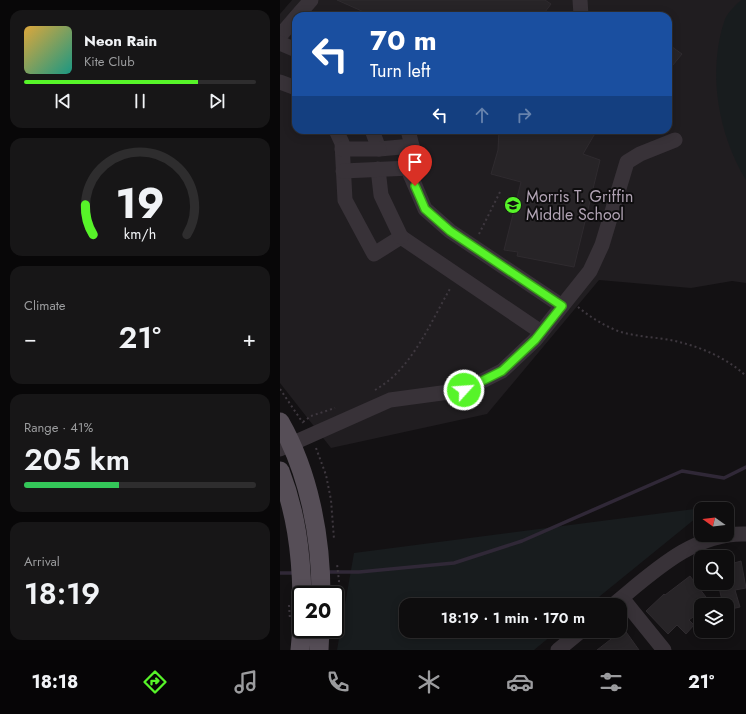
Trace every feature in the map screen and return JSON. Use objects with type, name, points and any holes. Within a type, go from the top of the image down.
[{"type":"main road","points":[[280,422],[286,446],[313,511],[321,563],[321,586]]},
{"type":"main road","points":[[280,471],[288,492],[299,537],[302,586]]},
{"type":"main road","points":[[300,650],[301,638]]},
{"type":"main road","points":[[319,650],[320,638]]},
{"type":"street","points":[[303,12],[311,0]]},
{"type":"street","points":[[580,0],[582,12]]},
{"type":"street","points":[[280,36],[292,24]]},
{"type":"street","points":[[280,43],[292,48]]},
{"type":"street","points":[[280,82],[292,86]]},
{"type":"street","points":[[338,134],[342,143],[345,200],[374,254],[400,237]]},
{"type":"street","points":[[373,134],[379,149]]},
{"type":"street","points":[[409,134],[412,146],[410,174],[425,209],[450,231],[472,246],[565,302]]},
{"type":"street","points":[[286,446],[390,400],[464,390],[502,371],[541,332],[590,271],[602,245],[626,162],[640,154],[675,140]]},
{"type":"street","points":[[342,149],[379,149],[412,146]]},
{"type":"street","points":[[343,171],[410,168]]},
{"type":"street","points":[[378,169],[380,195],[400,237],[541,332]]},
{"type":"street","points":[[622,598],[681,551],[716,538],[746,534]]},
{"type":"street","points":[[627,611],[664,650]]},
{"type":"street","points":[[559,650],[573,638]]},
{"type":"path","points":[[472,246],[501,190]]},
{"type":"path","points":[[372,392],[397,374],[415,349],[458,276]]},
{"type":"path","points":[[565,302],[618,331],[676,341],[701,349],[730,361],[746,376]]},
{"type":"path","points":[[303,422],[311,416],[337,408]]},
{"type":"shaded area","name":"Morris T. Griffin Middle School","points":[[292,0],[746,0],[746,283],[732,281],[691,288],[599,280],[487,414],[331,448],[280,383],[280,14]]},
{"type":"shaded area","points":[[741,0],[746,0],[746,180],[728,143],[722,123],[716,81],[720,39],[725,19],[730,11]]},
{"type":"shaded area","points":[[694,509],[694,520],[598,598],[399,598],[399,638],[549,638],[534,650],[337,650],[339,638],[344,638],[344,610],[354,553]]},
{"type":"building","points":[[337,0],[545,0],[551,4],[545,12],[364,12]]},
{"type":"building","points":[[672,47],[682,54],[672,66]]},
{"type":"building","points":[[499,134],[595,134],[583,154],[600,160],[574,267],[517,256],[518,252],[504,250],[521,182],[491,174],[498,150]]},
{"type":"building","points":[[741,561],[746,588],[735,590],[740,607],[734,608],[734,598],[721,598],[720,590],[734,590],[734,563]]},
{"type":"building","points":[[690,576],[694,581],[694,590],[701,590],[707,598],[694,598],[694,616],[689,620],[694,625],[686,634],[677,625],[668,634],[646,611],[664,594],[665,595]]},
{"type":"building","points":[[627,633],[639,650],[597,650],[612,638],[627,638]]},
{"type":"waterway","points":[[327,572],[359,572],[454,563],[522,541],[682,471],[724,478],[746,467]]},
{"type":"waterway","points":[[280,573],[295,573]]},
{"type":"place","name":"Morris T. Griffin Middle School","points":[[513,205]]},
{"type":"route","points":[[415,186],[425,209],[450,231],[562,306],[535,340],[502,371],[464,390]]}]
